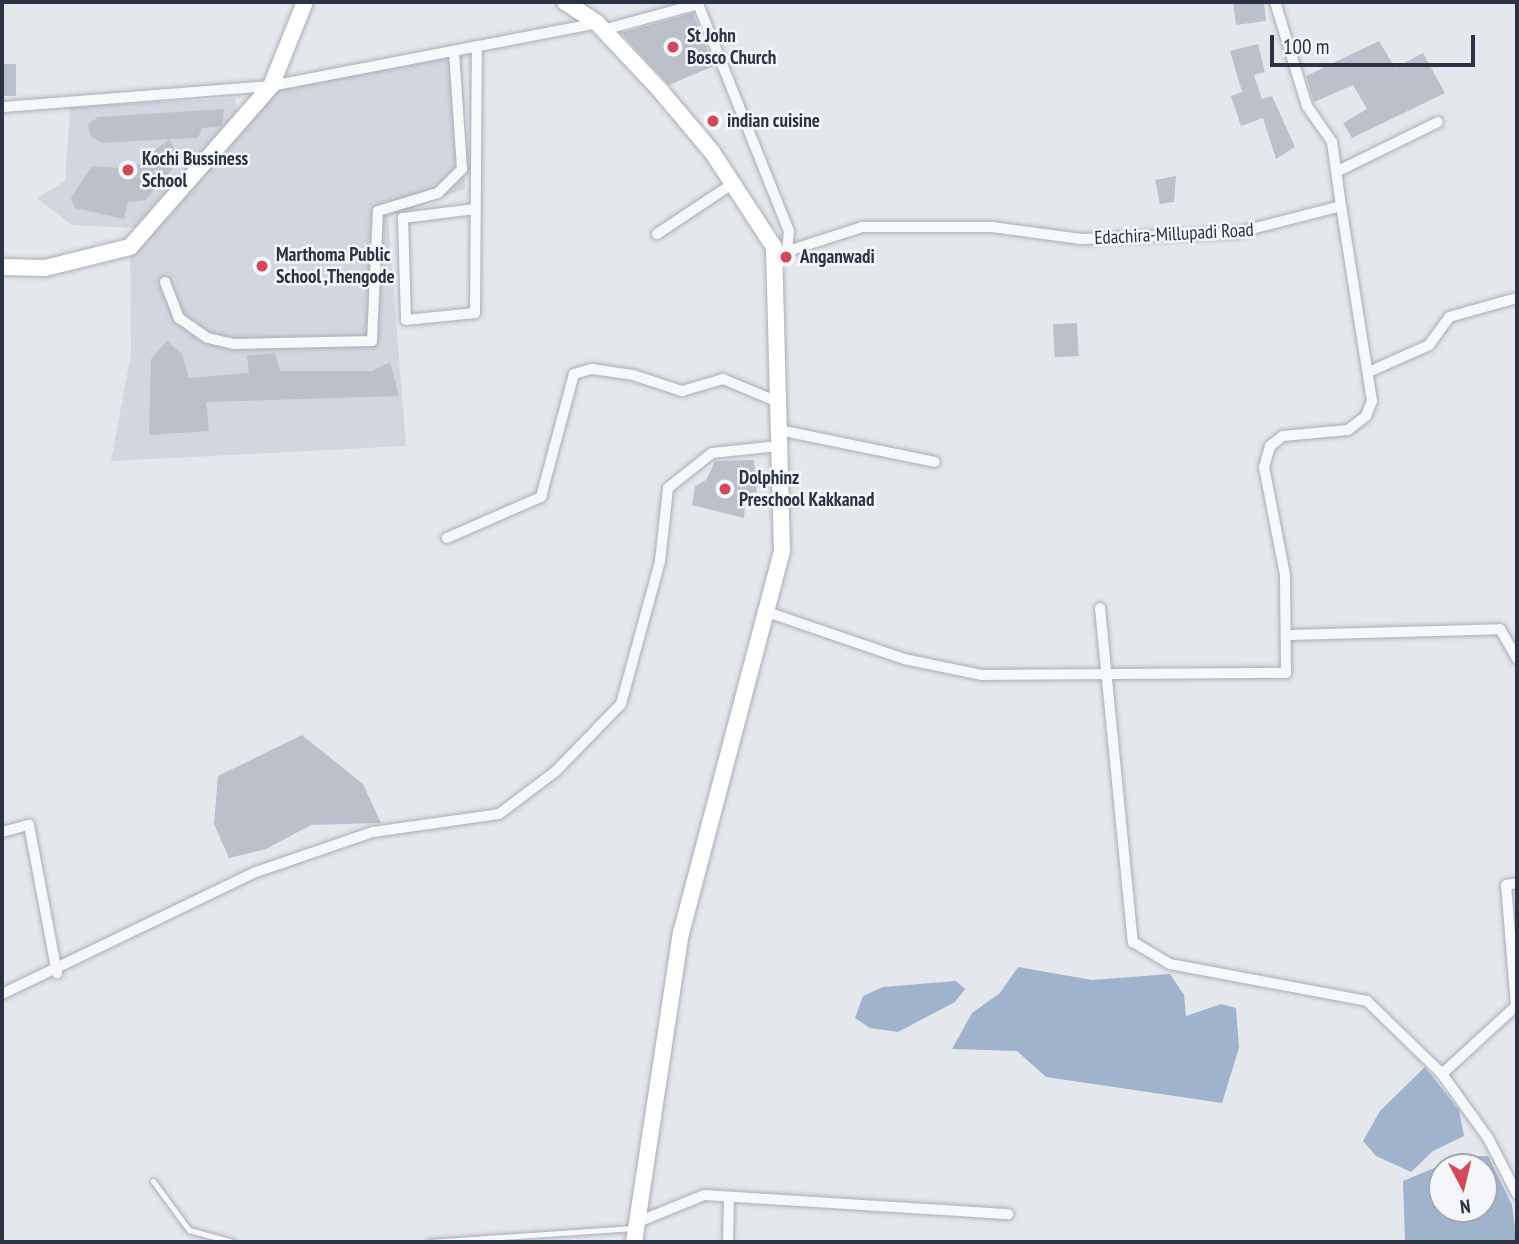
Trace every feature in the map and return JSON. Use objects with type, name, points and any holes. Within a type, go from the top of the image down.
[{"type":"main road","points":[[2,267],[45,268],[130,247],[271,86],[305,2]]},
{"type":"main road","points":[[565,2],[600,27],[659,89],[732,184],[774,247],[782,551],[770,613],[681,932],[636,1231]]},
{"type":"street","points":[[770,613],[943,670],[1109,675],[1286,673],[1290,635],[1285,575],[1266,495],[1270,446],[1283,436],[1348,430],[1366,416],[1372,401],[1371,371],[1332,142],[1297,81],[1275,2]]},
{"type":"street","points":[[2,107],[271,86],[477,46],[600,27],[698,4],[789,231],[791,250],[774,247]]},
{"type":"street","points":[[475,209],[403,218],[405,320],[475,313],[477,46]]},
{"type":"street","points":[[165,282],[179,318],[215,340],[372,341],[378,211],[438,193],[462,169],[454,51]]},
{"type":"street","points":[[1338,171],[1438,122]]},
{"type":"street","points":[[657,234],[732,184]]},
{"type":"street","name":"Edachira-Millupadi Road","points":[[791,250],[862,226],[992,227],[1081,239],[1236,233],[1341,206]]},
{"type":"street","points":[[1371,371],[1429,345],[1449,317],[1517,298]]},
{"type":"street","points":[[447,538],[541,497],[574,374],[592,369],[633,375],[682,391],[723,379],[778,402]]},
{"type":"street","points":[[2,994],[57,972],[256,873],[373,832],[499,814],[556,771],[621,704],[660,561],[668,488],[712,453],[779,438],[935,462]]},
{"type":"street","points":[[1100,608],[1109,675],[1133,942],[1170,964],[1367,1001],[1442,1074],[1488,1138],[1517,1194]]},
{"type":"street","points":[[1290,635],[1500,629],[1517,659]]},
{"type":"street","points":[[2,832],[29,825],[57,972]]},
{"type":"street","points":[[1442,1074],[1516,1006],[1506,885],[1517,883]]},
{"type":"street","points":[[636,1231],[704,1195],[1007,1214]]},
{"type":"street","points":[[728,1242],[729,1197]]},
{"type":"lane","points":[[153,1181],[189,1230],[233,1242]]},
{"type":"lane","points":[[429,1242],[636,1231]]},
{"type":"shaded area","name":"Marthoma Public School ,Thengode","points":[[462,49],[465,189],[388,217],[406,446],[111,461],[131,354],[130,247],[271,86]]},
{"type":"shaded area","name":"Kochi Bussiness School","points":[[235,98],[238,111],[211,147],[136,228],[72,225],[37,198],[65,181],[70,107]]},
{"type":"water","points":[[1018,967],[1092,980],[1170,974],[1184,995],[1186,1016],[1221,1004],[1236,1008],[1239,1048],[1222,1103],[1046,1077],[1017,1051],[952,1049],[972,1013],[1000,993]]},
{"type":"water","points":[[956,981],[965,989],[955,1002],[898,1032],[870,1028],[855,1018],[863,996],[883,987]]},
{"type":"water","points":[[1425,1067],[1459,1110],[1464,1136],[1428,1153],[1411,1172],[1376,1156],[1363,1141],[1380,1111]]},
{"type":"water","points":[[1428,1171],[1428,1223],[1498,1223],[1498,1176],[1512,1205],[1517,1242],[1405,1242],[1403,1181]]},
{"type":"building","points":[[1233,2],[1264,2],[1266,21],[1236,25]]},
{"type":"building","name":"St John Bosco Church","points":[[693,13],[714,66],[669,85],[621,33]]},
{"type":"building","points":[[1379,41],[1395,68],[1423,53],[1445,93],[1352,138],[1343,123],[1367,109],[1353,85],[1314,102],[1306,76]]},
{"type":"building","points":[[1258,44],[1265,72],[1254,75],[1262,99],[1272,96],[1295,147],[1276,159],[1263,118],[1241,126],[1231,96],[1242,92],[1230,51]]},
{"type":"building","points":[[2,64],[16,64],[16,96],[2,96]]},
{"type":"building","points":[[224,109],[222,126],[202,128],[198,138],[170,139],[179,161],[145,200],[128,202],[124,219],[75,208],[71,198],[92,166],[132,169],[169,139],[102,143],[90,136],[88,124],[98,117]]},
{"type":"building","points":[[1176,176],[1174,202],[1160,204],[1155,180]]},
{"type":"building","points":[[1077,323],[1079,356],[1055,357],[1053,324]]},
{"type":"building","points":[[167,341],[182,354],[189,378],[249,373],[247,356],[275,353],[280,371],[372,371],[390,362],[399,396],[206,402],[209,431],[149,435],[151,359]]},
{"type":"building","name":"Dolphinz Preschool Kakkanad","points":[[754,460],[757,492],[746,494],[744,518],[692,505],[695,486],[706,480],[715,461]]},
{"type":"building","points":[[302,735],[363,784],[381,823],[311,825],[266,849],[229,858],[214,824],[218,776]]},
{"type":"place","name":"St John Bosco Church","points":[[673,47]]},
{"type":"place","name":"indian cuisine","points":[[713,121]]},
{"type":"place","name":"Kochi Bussiness School","points":[[128,170]]},
{"type":"place","name":"Anganwadi","points":[[786,257]]},
{"type":"place","name":"Marthoma Public School ,Thengode","points":[[262,266]]},
{"type":"place","name":"Dolphinz Preschool Kakkanad","points":[[725,489]]}]
